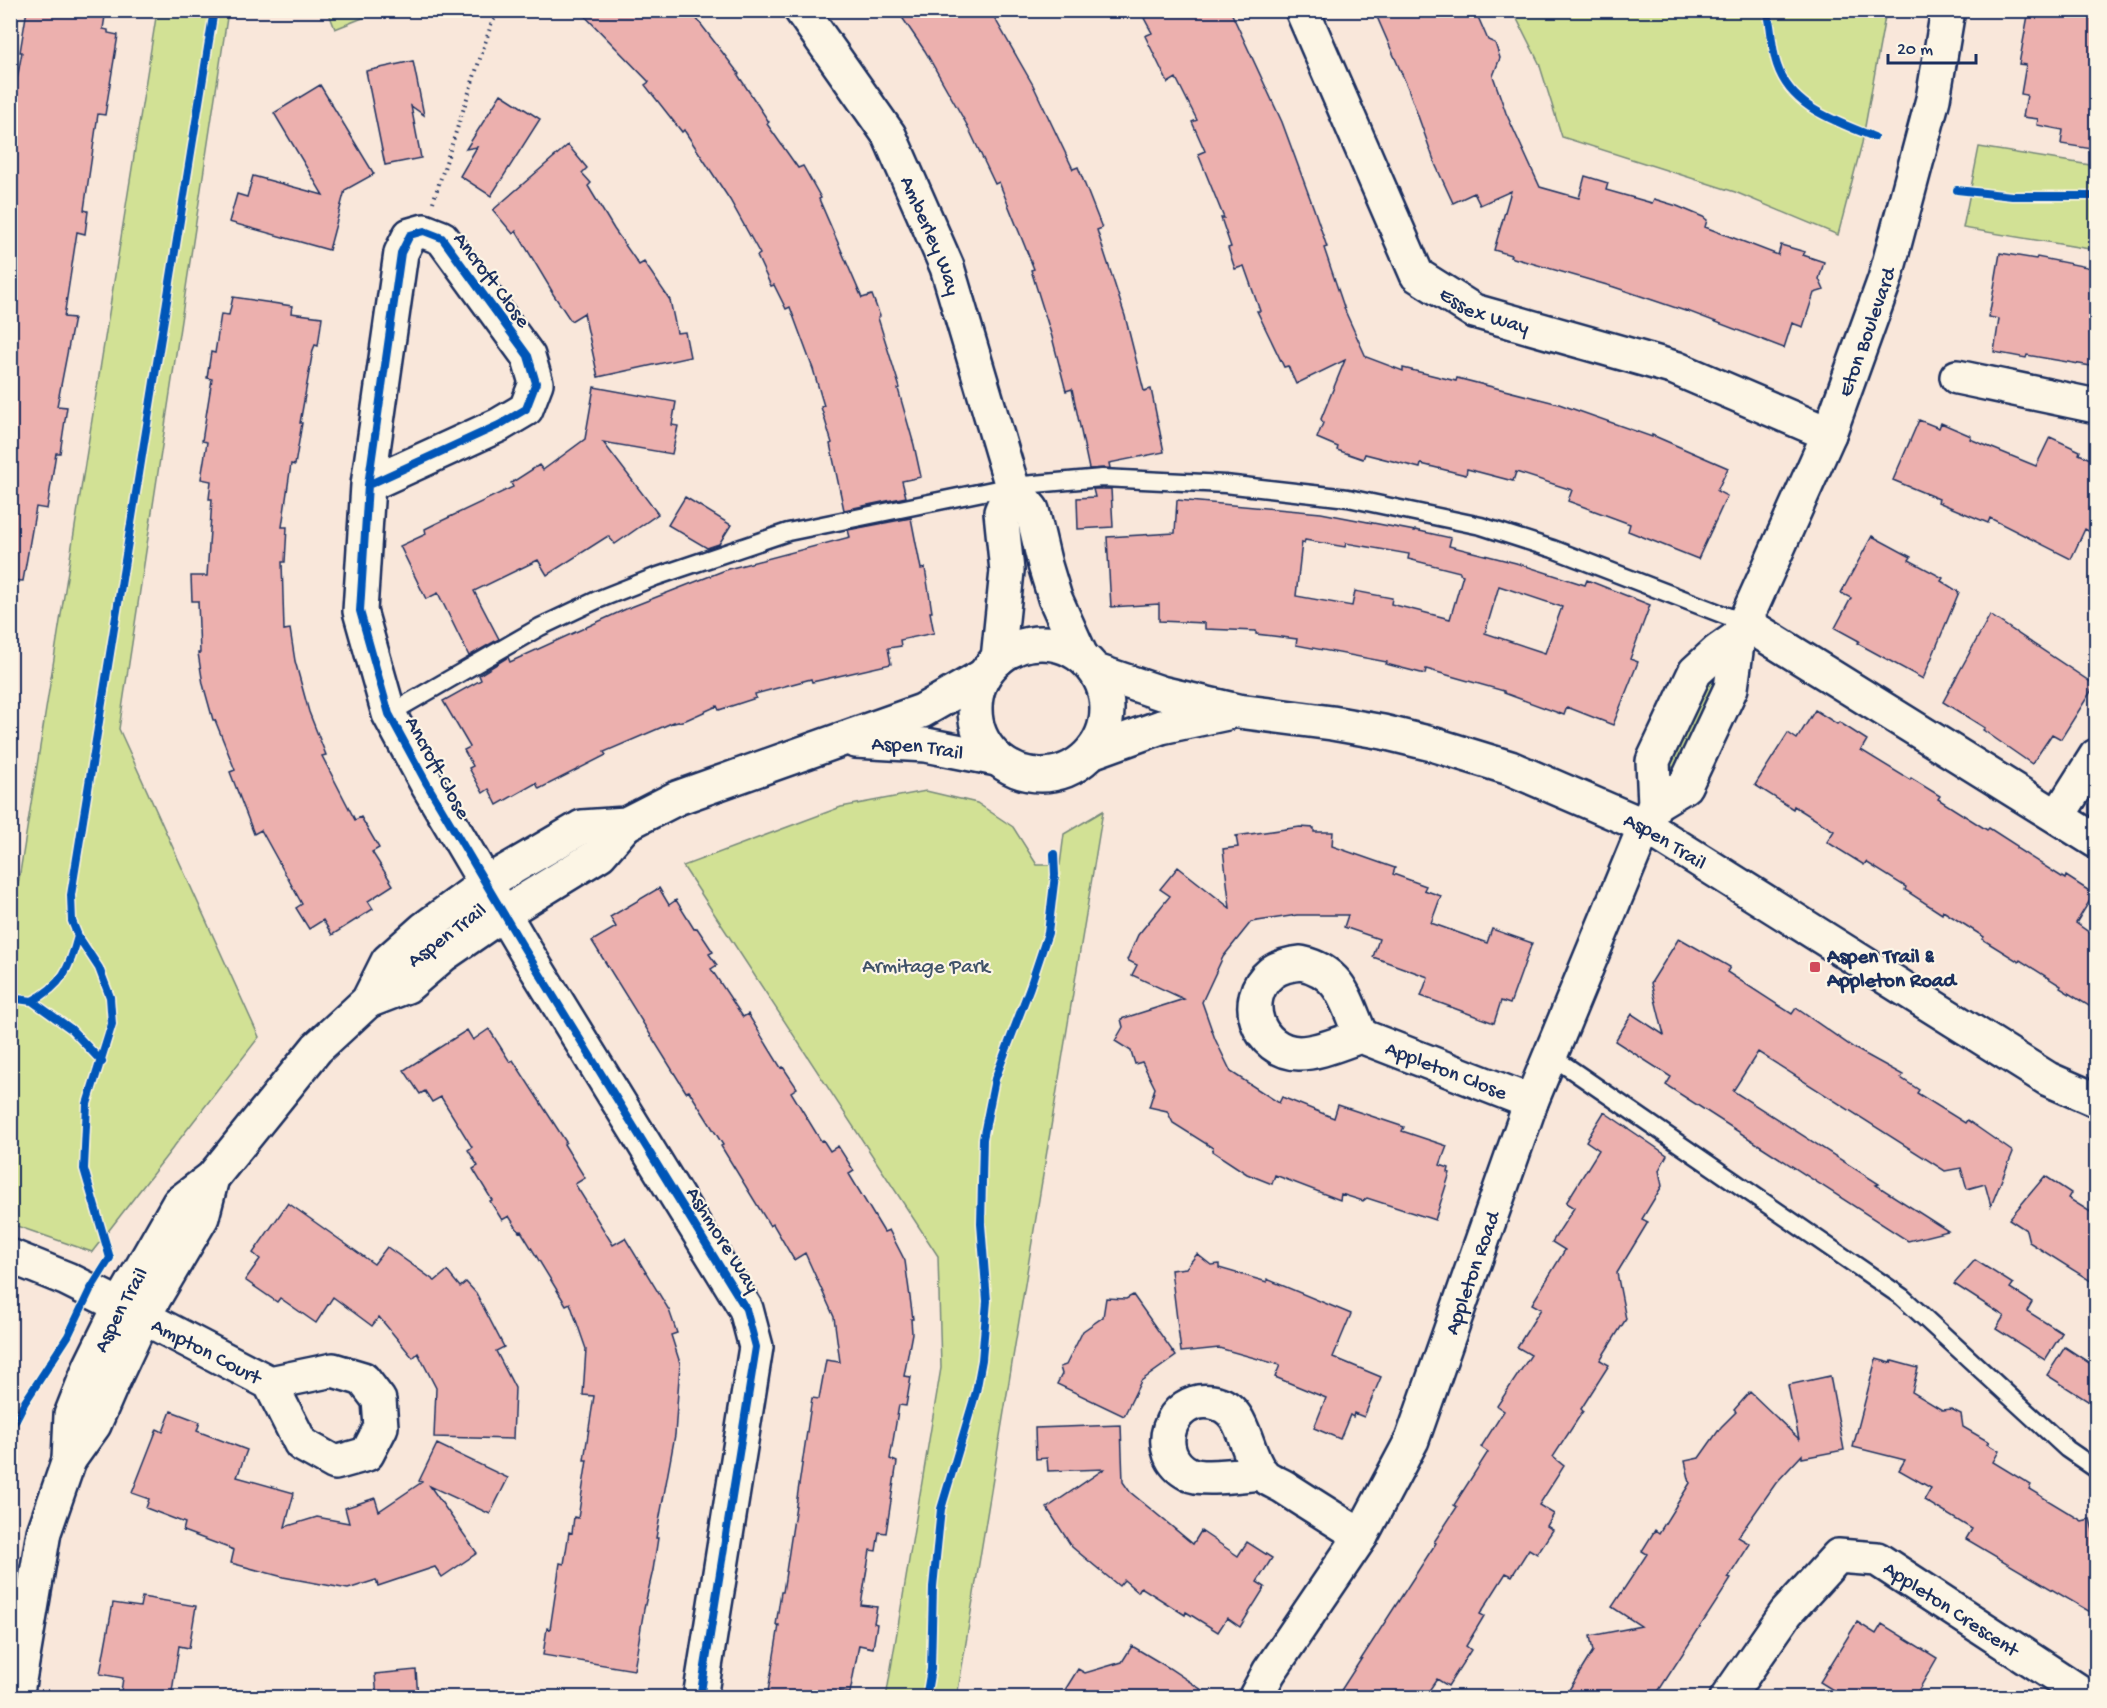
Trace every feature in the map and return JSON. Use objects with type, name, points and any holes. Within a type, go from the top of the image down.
[{"type":"street","name":"Amberley Way","points":[[801,10],[889,135],[947,267],[1012,486],[1032,510],[1055,598],[1088,663]]},
{"type":"street","name":"Essex Way","points":[[1302,10],[1417,275],[1474,311],[1675,368],[1829,434]]},
{"type":"street","name":"Eton Boulevard","points":[[1650,815],[1685,786],[1731,688],[1741,630],[1829,434],[1885,279],[1933,99],[1948,10]]},
{"type":"street","name":"Ancroft Close","points":[[368,485],[499,425],[526,409],[536,383],[528,356],[442,237],[424,231],[410,235],[401,253],[368,485],[360,611],[389,714],[427,784],[504,913]]},
{"type":"street","points":[[1957,377],[2097,406]]},
{"type":"street","points":[[991,667],[1007,571],[1002,512],[1012,486]]},
{"type":"street","points":[[1741,630],[2097,841]]},
{"type":"street","name":"Aspen Trail","points":[[368,1001],[407,986],[443,956],[504,913],[600,855],[626,824],[677,798],[922,711],[991,667],[1017,647],[1039,643],[1062,646],[1088,663],[1161,693],[1238,711],[1332,723],[1432,744],[1650,815],[2048,1079],[2097,1101]]},
{"type":"street","points":[[1088,663],[1105,690],[1108,711],[1104,732],[1094,751]]},
{"type":"street","name":"Aspen Trail","points":[[991,667],[975,697],[975,720],[983,741],[997,759],[1016,771],[1037,776],[1058,774],[1078,765],[1094,751],[1161,727],[1238,711]]},
{"type":"street","name":"Aspen Trail","points":[[838,741],[926,745],[997,759]]},
{"type":"street","points":[[2058,816],[2097,756]]},
{"type":"street","name":"Appleton Road","points":[[1256,1698],[1269,1672],[1361,1536],[1412,1440],[1531,1102],[1650,815]]},
{"type":"street","name":"Aspen Trail","points":[[16,1698],[44,1532],[69,1460],[94,1425],[113,1381],[131,1311],[202,1217],[212,1178],[317,1048],[368,1001],[388,961],[424,929],[486,883],[582,827],[626,824]]},
{"type":"street","name":"Ashmore Way","points":[[504,913],[746,1309],[756,1347],[700,1698]]},
{"type":"street","name":"Appleton Close","points":[[1361,1036],[1531,1102]]},
{"type":"street","name":"Aspen Trail","points":[[2048,1079],[2097,1125]]},
{"type":"street","name":"Ampton Court","points":[[10,1256],[67,1279],[270,1383]]},
{"type":"street","points":[[1262,1473],[1361,1536]]},
{"type":"street","name":"Appleton Crescent","points":[[1727,1698],[1786,1613],[1838,1556],[1877,1559],[2090,1698]]},
{"type":"lane","points":[[389,714],[540,627],[597,600],[655,577],[788,532],[1012,486],[1102,478],[1225,484],[1348,498],[1481,526],[1553,549],[1741,630]]},
{"type":"lane","points":[[1550,1055],[1902,1297],[2067,1449],[2097,1469]]},
{"type":"path","points":[[424,231],[492,22],[502,10]]},
{"type":"green space","points":[[157,11],[228,11],[119,729],[259,1037],[92,1252],[11,1224],[11,904],[15,904]]},
{"type":"green space","points":[[328,11],[362,11],[365,17],[335,29]]},
{"type":"green space","points":[[1513,11],[1886,11],[1862,143],[1838,235],[1735,192],[1562,137],[1539,63]]},
{"type":"green space","points":[[1979,147],[2096,166],[2096,250],[1963,228]]},
{"type":"green space","points":[[1710,681],[1716,684],[1675,770],[1670,762]]},
{"type":"green space","name":"Armitage Park","points":[[926,791],[977,803],[1013,827],[1037,865],[1060,865],[1064,834],[1103,811],[957,1697],[886,1698],[941,1368],[938,1256],[683,866],[841,807]]},
{"type":"building","points":[[27,10],[106,10],[103,29],[108,30],[108,33],[118,35],[105,115],[98,114],[84,210],[88,211],[85,234],[77,232],[64,317],[74,318],[57,406],[67,407],[60,453],[56,453],[47,509],[36,507],[23,581],[10,580],[10,118]]},
{"type":"building","points":[[579,10],[690,10],[739,74],[769,122],[767,124],[798,168],[803,166],[821,198],[819,199],[862,298],[872,295],[880,316],[878,318],[900,388],[898,389],[921,477],[902,481],[906,497],[844,510],[830,444],[832,443],[821,407],[824,406],[790,307],[786,309],[774,285],[771,286],[757,256],[760,254],[730,200],[684,130],[682,132],[645,85],[649,82]]},
{"type":"building","points":[[897,10],[990,10],[1033,85],[1073,169],[1078,167],[1102,228],[1097,230],[1125,316],[1144,391],[1151,389],[1164,452],[1109,463],[1110,468],[1089,469],[1072,389],[1066,391],[1031,270],[1034,269],[999,182],[995,184],[967,125],[925,51]]},
{"type":"building","points":[[1160,10],[1230,10],[1282,122],[1327,247],[1324,248],[1346,313],[1366,357],[1403,371],[1403,368],[1456,381],[1457,378],[1559,404],[1652,437],[1652,435],[1728,468],[1717,491],[1727,496],[1698,559],[1628,531],[1630,524],[1568,501],[1572,490],[1516,472],[1513,481],[1467,469],[1466,475],[1421,464],[1420,468],[1365,454],[1363,459],[1337,450],[1338,447],[1317,438],[1323,423],[1321,419],[1345,360],[1296,384],[1288,366],[1284,367],[1257,311],[1260,311],[1244,266],[1235,269],[1228,248],[1231,247],[1221,218],[1224,218],[1198,154],[1205,151],[1192,122],[1197,120],[1176,78],[1168,83],[1145,36],[1152,33],[1144,18]]},
{"type":"building","points":[[1374,10],[1475,10],[1488,40],[1495,43],[1500,58],[1493,76],[1506,113],[1540,187],[1579,198],[1585,176],[1608,183],[1606,190],[1652,203],[1654,199],[1677,206],[1707,220],[1705,227],[1778,255],[1781,245],[1805,252],[1803,255],[1824,262],[1819,279],[1824,290],[1814,293],[1803,327],[1792,323],[1784,348],[1685,310],[1510,257],[1511,255],[1494,250],[1511,191],[1480,205],[1474,193],[1453,203],[1436,166],[1408,88]]},
{"type":"building","points":[[2029,10],[2097,10],[2097,124],[2092,149],[2061,144],[2063,130],[2037,125],[2038,119],[2023,117],[2027,95],[2021,94],[2026,65],[2019,64]]},
{"type":"building","points":[[413,61],[424,115],[411,106],[421,158],[385,165],[366,71]]},
{"type":"building","points":[[320,85],[374,174],[345,190],[329,250],[229,222],[237,194],[247,197],[253,176],[323,195],[274,113]]},
{"type":"building","points":[[501,94],[540,119],[491,196],[460,176],[477,147],[466,149]]},
{"type":"building","points":[[568,145],[587,168],[582,173],[591,183],[588,186],[614,229],[639,265],[644,262],[670,300],[677,333],[685,332],[690,357],[598,377],[584,313],[571,321],[516,231],[513,234],[493,210]]},
{"type":"building","points":[[2000,253],[2036,259],[2037,257],[2097,269],[2097,367],[1994,352],[1999,319],[1989,317]]},
{"type":"building","points":[[233,297],[292,306],[291,313],[322,317],[318,346],[315,345],[313,350],[295,465],[291,464],[282,527],[287,527],[285,562],[282,562],[284,630],[290,629],[295,661],[309,712],[326,755],[322,756],[355,820],[361,817],[379,848],[372,852],[393,885],[368,901],[373,909],[332,935],[323,920],[309,929],[296,908],[302,904],[261,830],[254,834],[230,772],[235,770],[215,720],[213,720],[203,684],[198,653],[200,653],[198,601],[192,601],[191,576],[207,576],[211,481],[201,479],[207,442],[202,441],[212,379],[207,378],[211,352],[215,353],[221,314],[229,315]]},
{"type":"building","points":[[594,387],[676,402],[672,425],[678,426],[672,454],[603,442],[658,514],[615,544],[608,536],[547,575],[538,560],[474,591],[499,639],[469,656],[438,593],[426,599],[400,546],[426,534],[425,529],[513,487],[511,483],[539,465],[543,470],[585,439]]},
{"type":"building","points":[[1919,420],[1939,428],[1941,423],[1971,436],[1970,439],[2036,466],[2050,437],[2097,462],[2097,536],[2085,529],[2071,559],[1990,518],[1988,523],[1893,480]]},
{"type":"building","points":[[1093,489],[1111,489],[1113,527],[1078,529],[1077,498],[1095,497]]},
{"type":"building","points":[[685,497],[731,525],[719,544],[707,548],[668,525]]},
{"type":"building","points":[[1177,500],[1321,513],[1451,538],[1449,546],[1516,563],[1585,585],[1587,580],[1650,605],[1630,659],[1638,662],[1613,725],[1567,707],[1564,715],[1504,693],[1504,691],[1426,669],[1425,674],[1386,664],[1387,662],[1296,645],[1297,639],[1256,634],[1256,631],[1205,629],[1205,623],[1159,621],[1159,604],[1111,607],[1107,537],[1175,533]],"holes":[[[1305,540],[1345,547],[1346,543],[1409,554],[1408,559],[1460,572],[1463,575],[1450,619],[1391,604],[1392,598],[1355,591],[1352,606],[1296,596],[1302,542],[1304,543]],[[1499,586],[1562,607],[1545,653],[1485,633]]]},
{"type":"building","points":[[911,518],[921,569],[925,568],[934,633],[900,640],[901,646],[888,648],[891,664],[812,682],[811,679],[755,694],[756,698],[719,710],[717,706],[604,752],[606,755],[539,789],[536,783],[497,805],[489,789],[483,793],[469,768],[473,766],[464,750],[470,747],[443,701],[481,680],[479,675],[508,657],[510,662],[626,609],[728,569],[850,537],[848,530]]},
{"type":"building","points":[[1872,536],[1911,557],[1909,560],[1943,578],[1941,581],[1959,592],[1923,679],[1857,643],[1859,641],[1835,628],[1851,598],[1841,593]]},
{"type":"building","points":[[1990,615],[2095,685],[2061,739],[2052,734],[2032,764],[1983,730],[1985,728],[1943,702]]},
{"type":"building","points":[[1815,710],[1867,740],[1861,750],[1940,796],[1938,799],[1987,830],[1989,828],[2065,879],[2066,876],[2094,894],[2076,923],[2097,938],[2097,1011],[2020,960],[2019,962],[1982,939],[1984,937],[1943,911],[1942,914],[1905,890],[1906,887],[1866,862],[1864,865],[1827,842],[1834,831],[1755,785],[1788,733],[1797,739]]},
{"type":"building","points":[[1300,827],[1314,828],[1314,832],[1333,832],[1332,846],[1395,868],[1393,874],[1426,886],[1424,890],[1441,896],[1431,923],[1487,943],[1492,929],[1532,943],[1510,1004],[1501,1001],[1494,1023],[1421,996],[1428,977],[1373,957],[1379,939],[1344,927],[1348,915],[1297,915],[1251,922],[1223,957],[1202,1002],[1215,1039],[1231,1072],[1279,1103],[1282,1097],[1334,1118],[1338,1105],[1404,1127],[1402,1131],[1447,1146],[1440,1165],[1449,1168],[1450,1173],[1435,1220],[1367,1198],[1363,1201],[1341,1194],[1340,1200],[1275,1175],[1272,1184],[1247,1174],[1212,1151],[1213,1148],[1173,1123],[1167,1111],[1149,1107],[1155,1088],[1142,1062],[1135,1064],[1131,1051],[1115,1041],[1123,1027],[1121,1019],[1184,999],[1132,975],[1137,965],[1127,960],[1138,935],[1170,896],[1160,889],[1178,867],[1230,908],[1223,849],[1238,847],[1236,836]]},
{"type":"building","points":[[659,888],[669,905],[676,900],[694,929],[697,928],[713,952],[709,954],[717,965],[711,969],[743,1017],[748,1014],[781,1068],[783,1067],[797,1088],[791,1092],[821,1141],[823,1140],[830,1151],[838,1146],[854,1171],[849,1174],[884,1232],[889,1230],[905,1261],[913,1319],[911,1319],[912,1333],[904,1376],[911,1377],[906,1406],[899,1405],[890,1459],[897,1462],[886,1533],[879,1532],[876,1551],[870,1550],[861,1605],[877,1607],[874,1623],[877,1624],[873,1648],[859,1645],[850,1693],[839,1691],[838,1698],[767,1698],[779,1625],[776,1625],[812,1398],[819,1399],[826,1360],[840,1362],[834,1317],[805,1253],[794,1260],[773,1224],[770,1226],[721,1146],[723,1145],[689,1091],[686,1092],[592,941],[616,927],[610,917]]},
{"type":"building","points":[[1679,938],[1730,967],[1727,972],[1792,1014],[1796,1008],[1854,1048],[1903,1075],[1901,1078],[1919,1090],[1917,1093],[1965,1123],[1967,1120],[2013,1152],[1991,1206],[1985,1184],[1967,1189],[1961,1168],[1945,1171],[1758,1052],[1733,1091],[1948,1231],[1908,1241],[1666,1085],[1671,1077],[1615,1041],[1632,1014],[1664,1035],[1651,983]]},
{"type":"building","points":[[489,1029],[510,1062],[513,1060],[566,1142],[564,1144],[585,1178],[575,1184],[613,1245],[625,1238],[669,1310],[677,1333],[671,1335],[680,1363],[675,1435],[634,1670],[543,1655],[547,1628],[550,1629],[560,1563],[564,1564],[574,1517],[578,1518],[587,1460],[584,1460],[594,1396],[583,1395],[586,1349],[570,1303],[566,1305],[521,1231],[519,1232],[509,1216],[502,1220],[490,1201],[492,1200],[473,1169],[478,1166],[468,1150],[472,1147],[441,1097],[432,1102],[425,1091],[420,1094],[404,1070],[467,1030],[473,1040]]},
{"type":"building","points":[[1604,1112],[1667,1155],[1659,1170],[1662,1186],[1642,1219],[1648,1222],[1617,1273],[1626,1319],[1600,1360],[1609,1365],[1553,1457],[1564,1466],[1539,1505],[1554,1514],[1547,1526],[1553,1530],[1537,1554],[1529,1549],[1512,1576],[1506,1573],[1480,1614],[1484,1616],[1466,1646],[1471,1650],[1448,1686],[1437,1679],[1424,1698],[1336,1698],[1436,1543],[1434,1542],[1457,1507],[1454,1505],[1488,1452],[1481,1447],[1504,1411],[1497,1406],[1531,1355],[1517,1347],[1541,1309],[1532,1304],[1565,1250],[1552,1242],[1574,1208],[1566,1203],[1599,1150],[1586,1141]]},
{"type":"building","points":[[2045,1176],[2071,1193],[2068,1198],[2097,1216],[2097,1285],[2029,1242],[2026,1230],[2009,1219]]},
{"type":"building","points":[[288,1203],[374,1264],[387,1247],[435,1281],[447,1271],[460,1287],[466,1282],[476,1293],[504,1347],[496,1351],[515,1388],[513,1439],[434,1437],[436,1388],[418,1353],[413,1358],[379,1317],[372,1326],[333,1297],[316,1323],[280,1298],[277,1302],[245,1280],[260,1259],[253,1253]]},
{"type":"building","points":[[1197,1254],[1211,1265],[1219,1264],[1219,1268],[1267,1282],[1267,1279],[1351,1314],[1333,1357],[1381,1377],[1364,1417],[1354,1413],[1353,1417],[1350,1415],[1340,1439],[1314,1428],[1326,1398],[1275,1377],[1280,1365],[1219,1348],[1181,1352],[1171,1270],[1186,1268]]},
{"type":"building","points":[[1975,1260],[2013,1284],[2010,1288],[2032,1302],[2027,1311],[2062,1333],[2045,1360],[1996,1329],[2004,1316],[1954,1284]]},
{"type":"building","points":[[1133,1295],[1176,1356],[1141,1381],[1124,1416],[1057,1384],[1062,1374],[1060,1367],[1066,1365],[1083,1331],[1103,1317],[1106,1298],[1126,1299]]},
{"type":"building","points":[[2065,1347],[2097,1368],[2097,1407],[2047,1375]]},
{"type":"building","points":[[1876,1359],[1918,1368],[1912,1392],[1942,1410],[1951,1409],[1961,1414],[1963,1427],[1989,1442],[1987,1444],[1999,1451],[1993,1462],[2031,1485],[2029,1489],[2082,1521],[2090,1519],[2097,1546],[2097,1616],[1966,1539],[1972,1529],[1924,1500],[1931,1488],[1899,1470],[1905,1460],[1853,1447]]},
{"type":"building","points":[[1830,1376],[1844,1450],[1802,1458],[1802,1455],[1776,1483],[1738,1537],[1750,1544],[1728,1578],[1731,1579],[1654,1698],[1564,1698],[1593,1651],[1590,1636],[1641,1626],[1612,1607],[1647,1554],[1642,1551],[1655,1530],[1659,1533],[1690,1483],[1685,1461],[1699,1458],[1750,1392],[1799,1439],[1788,1385]]},
{"type":"building","points":[[171,1411],[200,1422],[197,1431],[247,1450],[237,1477],[294,1493],[285,1527],[317,1517],[349,1523],[345,1508],[375,1498],[379,1511],[422,1482],[419,1481],[437,1444],[508,1478],[490,1514],[430,1486],[477,1553],[442,1577],[435,1567],[378,1586],[376,1580],[348,1589],[283,1577],[231,1563],[234,1550],[183,1531],[185,1523],[146,1508],[149,1499],[132,1493],[157,1429],[163,1432]]},
{"type":"building","points":[[1121,1425],[1123,1482],[1130,1492],[1193,1544],[1201,1531],[1238,1556],[1247,1542],[1272,1558],[1257,1582],[1265,1587],[1240,1627],[1227,1618],[1218,1632],[1186,1612],[1185,1615],[1141,1587],[1138,1592],[1124,1580],[1119,1586],[1072,1547],[1047,1508],[1104,1469],[1048,1471],[1047,1458],[1036,1459],[1035,1428]]},
{"type":"building","points":[[142,1597],[196,1606],[189,1648],[179,1646],[171,1698],[120,1698],[123,1678],[100,1674],[113,1603],[140,1607]]},
{"type":"building","points":[[1857,1622],[1876,1634],[1882,1624],[1937,1658],[1914,1698],[1846,1698],[1820,1682]]},
{"type":"building","points":[[1132,1646],[1214,1698],[1060,1698],[1078,1669],[1085,1673],[1122,1662]]},
{"type":"building","points":[[416,1670],[418,1698],[377,1698],[375,1674]]},
{"type":"cycle path","points":[[10,1431],[25,1402],[68,1336],[90,1290],[110,1258],[84,1169],[87,1104],[112,1024],[110,997],[99,968],[78,936],[72,921],[71,895],[214,10]]},
{"type":"cycle path","points":[[1767,10],[1777,65],[1793,92],[1830,119],[1874,137]]},
{"type":"cycle path","points":[[1957,190],[2012,196],[2096,196]]},
{"type":"cycle path","points":[[368,485],[499,425],[526,409],[536,383],[528,356],[442,238],[424,231],[410,235],[401,253],[368,485],[360,611],[389,714],[427,784],[525,950],[746,1309],[756,1347],[700,1698]]},
{"type":"cycle path","points":[[926,1698],[931,1669],[933,1587],[941,1509],[976,1392],[982,1360],[987,1301],[981,1224],[983,1139],[995,1079],[1048,933],[1055,875],[1054,854]]},
{"type":"cycle path","points":[[32,1001],[51,989],[63,975],[72,957],[78,936]]},
{"type":"cycle path","points":[[10,998],[32,1001],[71,1029],[102,1062]]},
{"type":"place","name":"Aspen Trail & Appleton Road","points":[[1815,967]]}]
